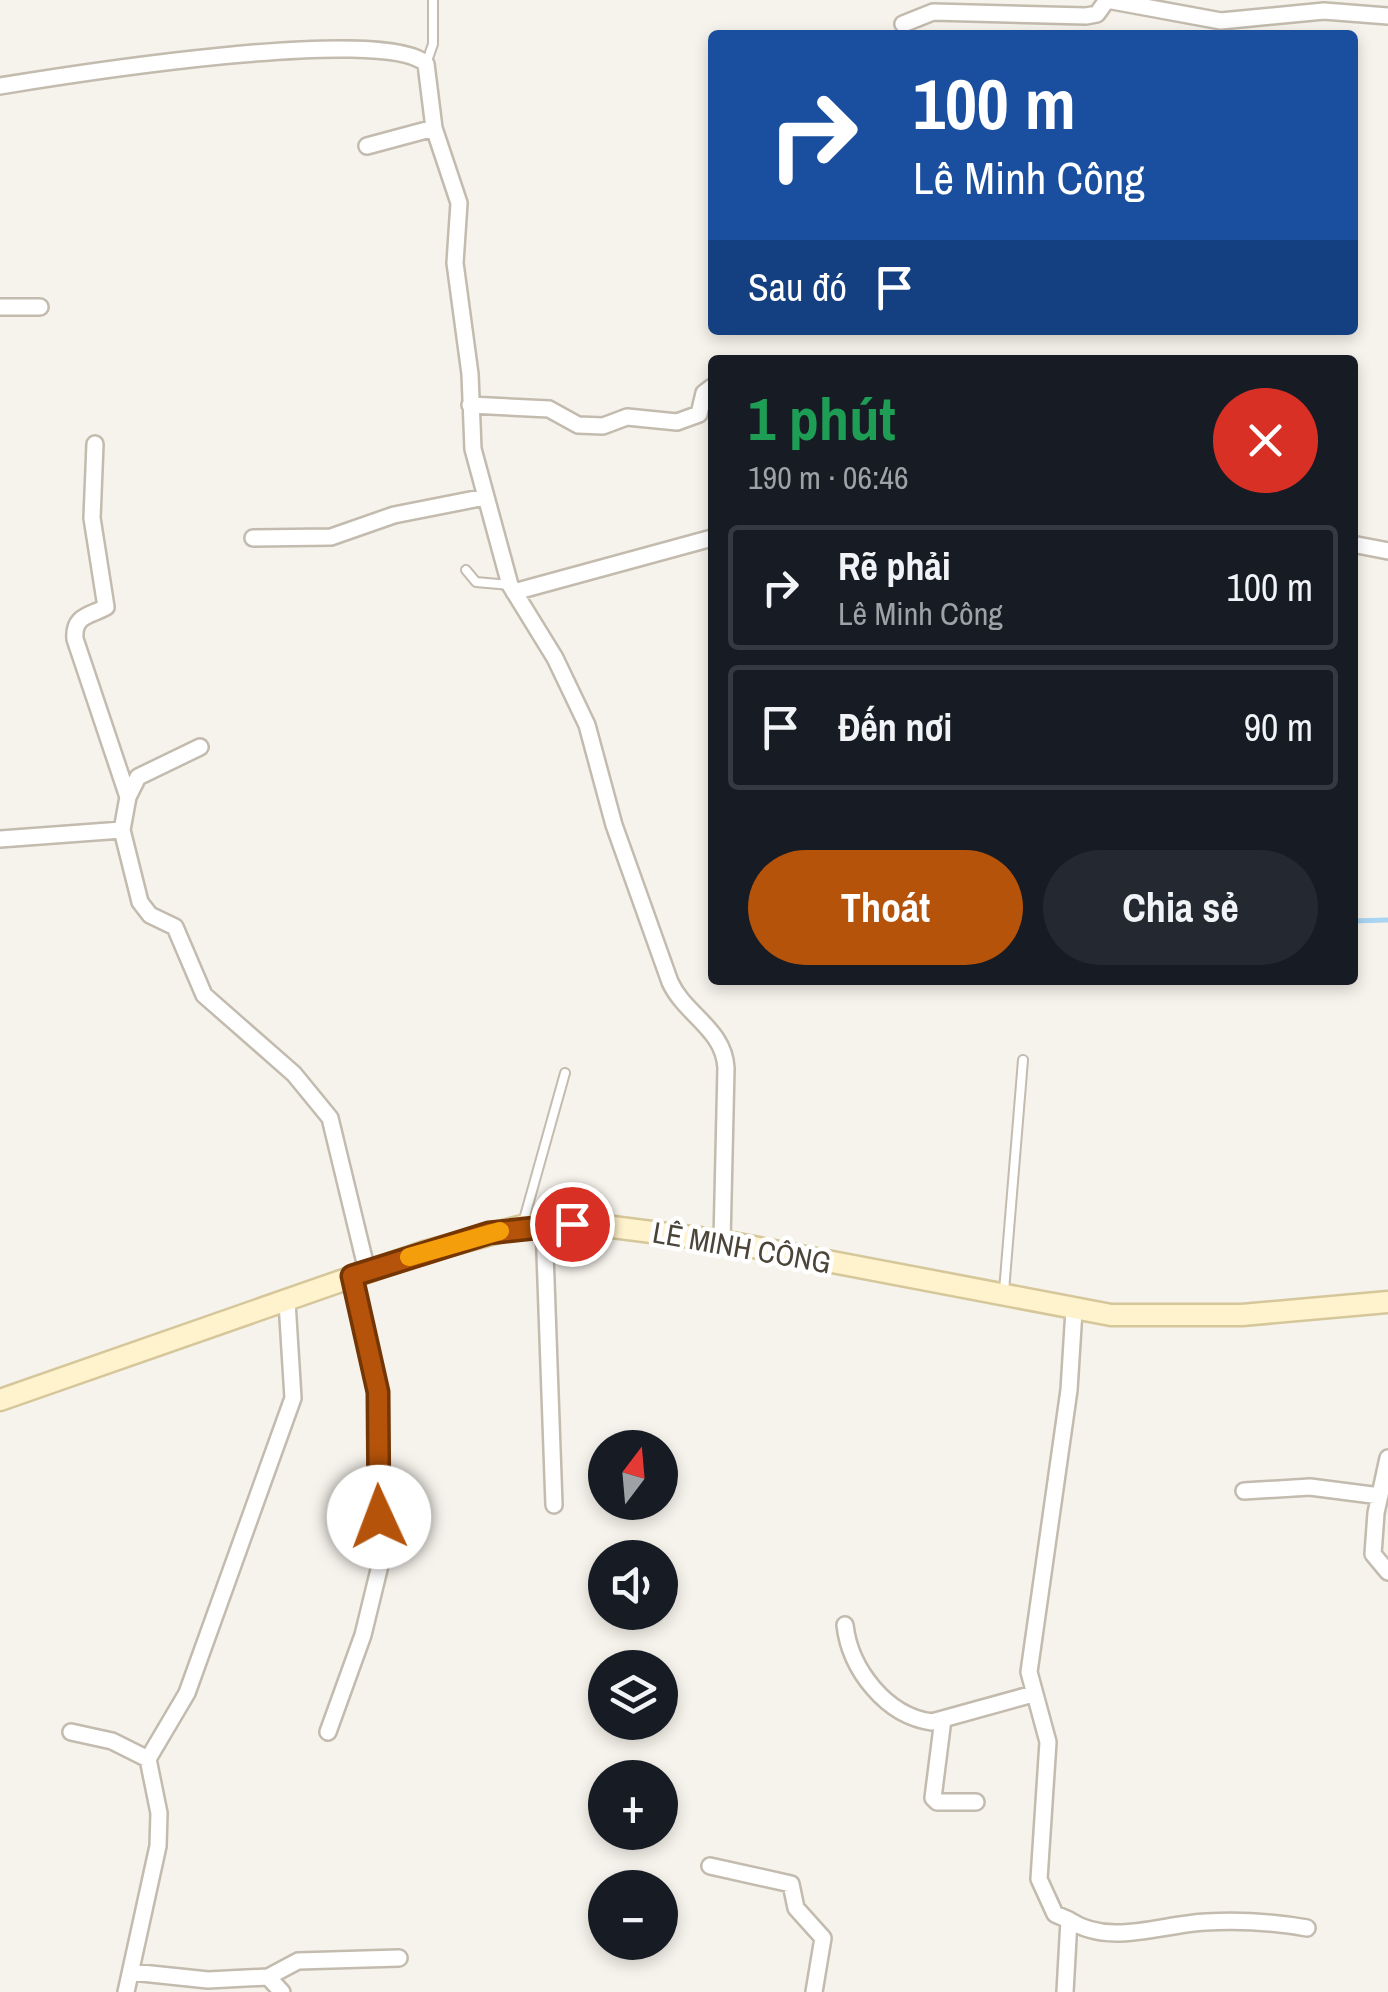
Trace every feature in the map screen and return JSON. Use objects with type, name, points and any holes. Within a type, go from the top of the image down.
[{"type":"main road","name":"LÊ MINH CÔNG","points":[[0,1400],[359,1274],[533,1226],[598,1224],[722,1241],[1074,1310],[1146,1317],[1337,1310],[1388,1302]]},
{"type":"street","points":[[904,24],[933,12],[1086,16],[1098,14],[1107,0],[1221,21],[1350,6],[1388,16]]},
{"type":"street","points":[[0,86],[174,60],[263,54],[392,50],[415,55],[426,64],[434,128],[459,203],[455,263],[473,449],[512,588],[555,658],[588,725],[614,826],[670,982],[682,1004],[723,1046],[726,1068],[722,1241]]},
{"type":"street","points":[[368,146],[434,128]]},
{"type":"street","points":[[0,307],[40,307]]},
{"type":"street","points":[[470,406],[549,409],[578,425],[604,426],[627,417],[677,422],[699,414],[708,390]]},
{"type":"street","points":[[95,444],[92,518],[106,607],[82,616],[76,623],[75,638],[128,797]]},
{"type":"street","points":[[253,538],[331,536],[394,515],[486,496]]},
{"type":"street","points":[[512,588],[708,539]]},
{"type":"street","points":[[1358,545],[1388,551]]},
{"type":"street","points":[[200,747],[138,778],[128,797],[122,830],[140,902],[150,915],[175,927],[204,995],[305,1085],[330,1118],[378,1392],[382,1553],[363,1636],[328,1732]]},
{"type":"street","points":[[0,839],[122,830]]},
{"type":"street","points":[[533,1226],[554,1505]]},
{"type":"street","points":[[126,1992],[158,1846],[159,1814],[148,1759],[187,1693],[293,1398],[287,1302]]},
{"type":"street","points":[[1074,1310],[1064,1429],[1030,1658],[1034,1694],[1050,1758],[1039,1879],[1054,1914],[1110,1934],[1204,1922],[1268,1922],[1306,1928]]},
{"type":"street","points":[[1388,1458],[1373,1554],[1388,1572]]},
{"type":"street","points":[[1244,1490],[1310,1487],[1380,1496]]},
{"type":"street","points":[[845,1625],[852,1659],[894,1707],[918,1720],[944,1719],[1034,1694]]},
{"type":"street","points":[[944,1719],[933,1798],[937,1802],[976,1802]]},
{"type":"street","points":[[72,1732],[112,1742],[148,1759]]},
{"type":"street","points":[[710,1866],[791,1884],[796,1908],[823,1938],[814,1992]]},
{"type":"street","points":[[1065,1992],[1069,1920]]},
{"type":"street","points":[[268,1977],[298,1961],[400,1958]]},
{"type":"street","points":[[132,1972],[208,1980],[268,1977],[276,1980],[282,1992]]},
{"type":"lane","points":[[426,64],[434,44],[433,0]]},
{"type":"lane","points":[[466,570],[476,582],[512,588]]},
{"type":"lane","points":[[1004,1296],[1022,1060]]},
{"type":"lane","points":[[533,1226],[565,1073]]},
{"type":"waterway","points":[[1358,921],[1388,920]]},
{"type":"slow traffic","points":[[409,1257],[500,1231]]},
{"type":"route","points":[[379,1517],[378,1392],[352,1276],[489,1233],[522,1226],[572,1224]]}]
